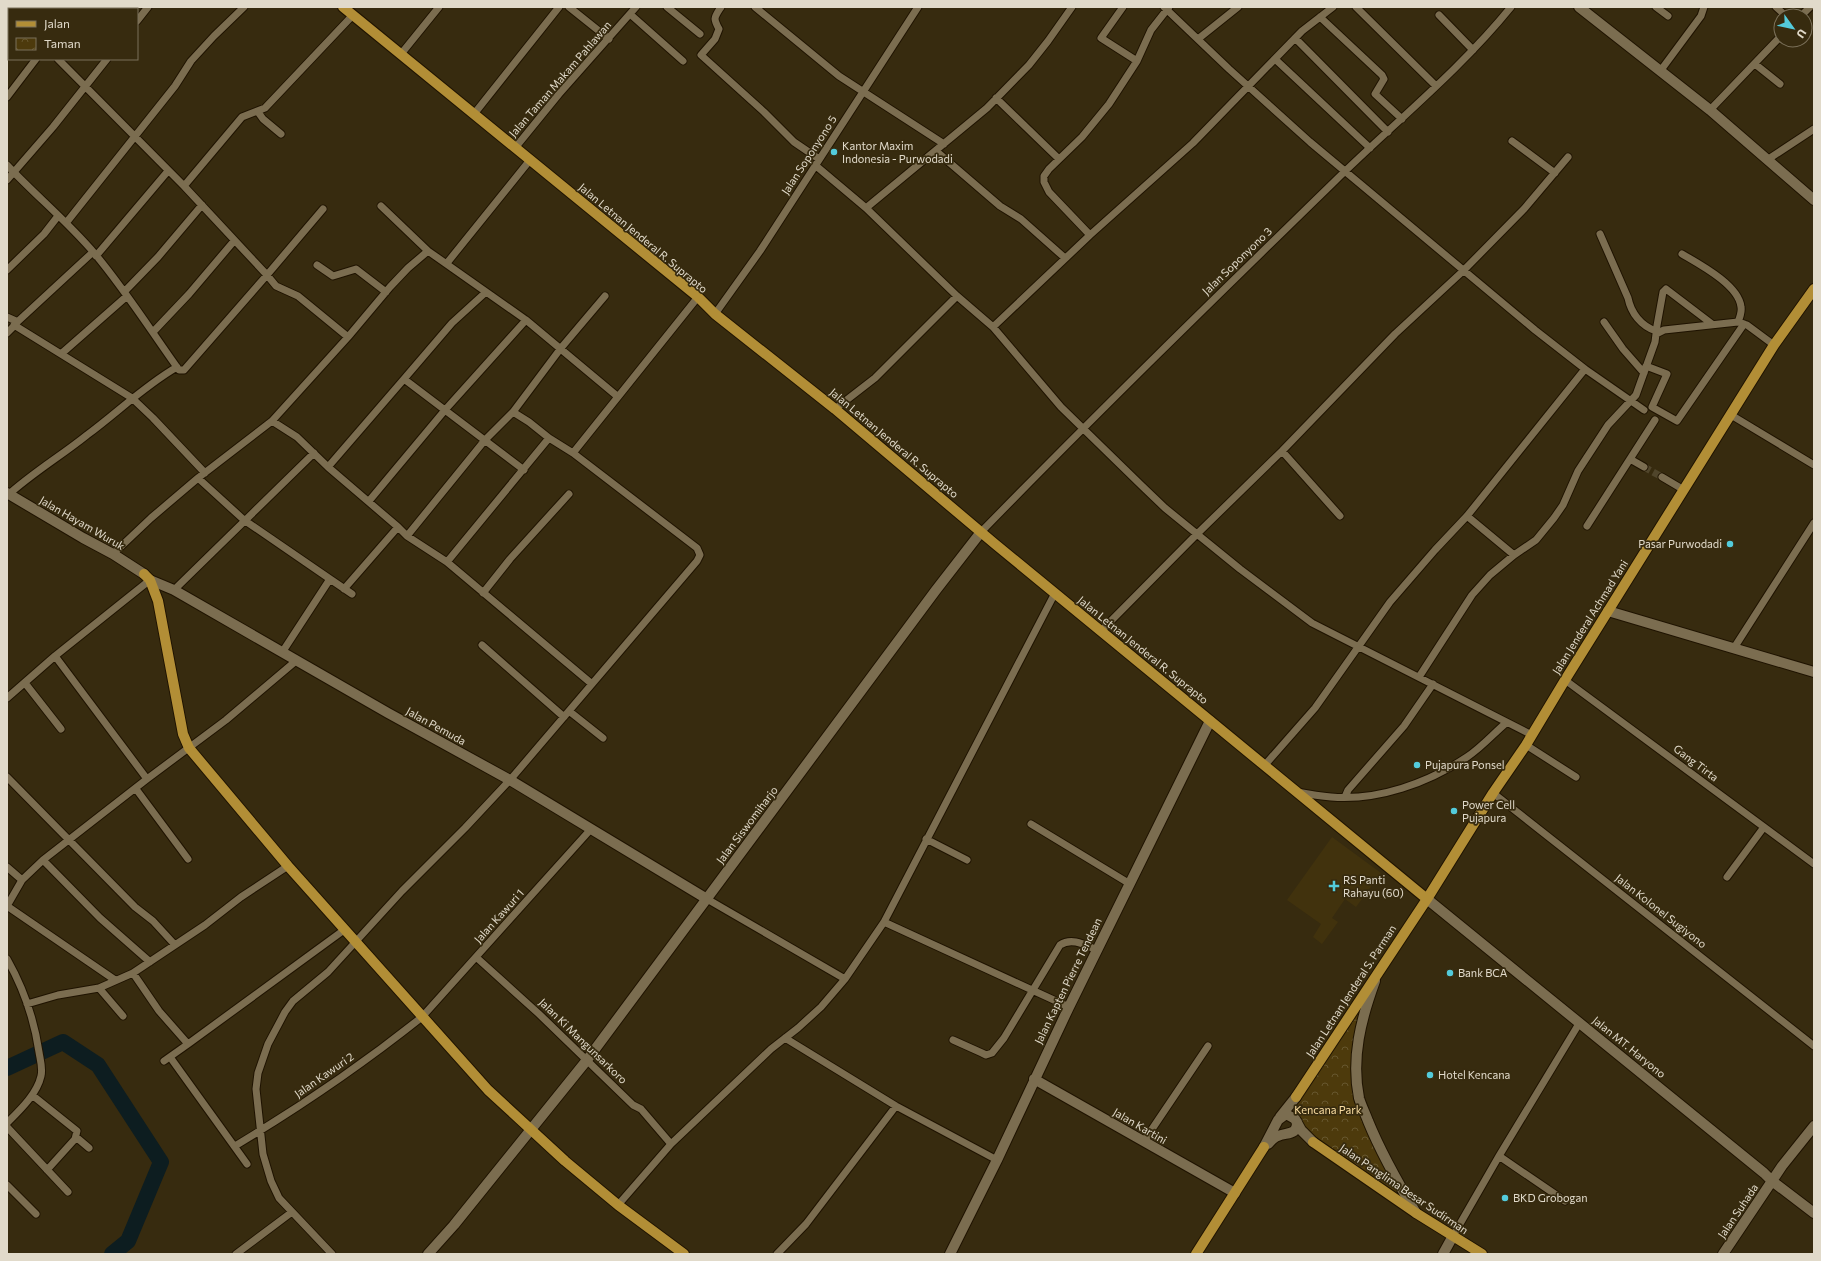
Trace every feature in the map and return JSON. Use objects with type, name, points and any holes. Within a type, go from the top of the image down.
[{"type":"main road","name":"Jalan Letnan Jenderal R. Suprapto","points":[[343,7],[698,297],[715,314],[835,409],[981,532],[1427,899]]},
{"type":"main road","points":[[1585,9],[1710,110],[1814,200]]},
{"type":"main road","name":"Jalan Jenderal Achmad Yani","points":[[1427,899],[1526,745],[1774,345],[1814,289]]},
{"type":"main road","name":"Jalan Hayam Wuruk","points":[[8,495],[113,554],[147,577]]},
{"type":"main road","name":"Jalan Siswomiharjo","points":[[428,1254],[454,1225],[587,1060],[936,590],[981,532]]},
{"type":"main road","points":[[147,577],[158,601],[163,618],[177,706],[183,734],[189,748],[288,866],[488,1090],[530,1131],[618,1205],[684,1254]]},
{"type":"main road","name":"Jalan Pemuda","points":[[147,577],[174,590],[283,651],[388,713],[510,780],[707,899]]},
{"type":"main road","points":[[1608,611],[1814,672]]},
{"type":"main road","name":"Jalan Kapten Pierre Tendean","points":[[950,1254],[997,1160],[1069,1007],[1210,721]]},
{"type":"main road","name":"Jalan Letnan Jenderal S. Parman","points":[[1296,1097],[1427,899]]},
{"type":"main road","name":"Jalan MT. Haryono","points":[[1427,899],[1580,1022],[1772,1181],[1814,1213]]},
{"type":"main road","points":[[1378,972],[1359,1032],[1356,1069],[1359,1099],[1390,1168],[1416,1213]]},
{"type":"main road","name":"Jalan Kartini","points":[[1034,1079],[1235,1193]]},
{"type":"main road","points":[[1196,1254],[1264,1147],[1279,1118],[1296,1097]]},
{"type":"main road","points":[[1296,1097],[1294,1112],[1296,1120],[1304,1134],[1313,1142]]},
{"type":"main road","points":[[1279,1118],[1290,1115],[1296,1120]]},
{"type":"main road","points":[[1279,1118],[1278,1129],[1287,1134],[1302,1137],[1313,1142]]},
{"type":"main road","points":[[1264,1147],[1279,1135],[1294,1131],[1296,1120]]},
{"type":"main road","name":"Jalan Suhada","points":[[1723,1254],[1782,1166],[1814,1126]]},
{"type":"main road","name":"Jalan Panglima Besar Sudirman","points":[[1313,1142],[1416,1213],[1482,1254]]},
{"type":"main road","points":[[1442,1254],[1453,1236]]},
{"type":"street","points":[[138,20],[148,7]]},
{"type":"street","points":[[66,223],[175,86],[191,61],[244,7]]},
{"type":"street","points":[[401,54],[439,7]]},
{"type":"street","points":[[474,114],[559,7]]},
{"type":"street","points":[[569,7],[609,39]]},
{"type":"street","name":"Jalan Taman Makam Pahlawan","points":[[515,148],[559,94],[636,7]]},
{"type":"street","points":[[666,7],[700,34]]},
{"type":"street","points":[[721,7],[714,19],[714,22],[719,29],[712,44],[702,55],[866,208],[957,296],[992,327],[1061,407],[1165,508],[1196,534],[1312,623],[1532,735]]},
{"type":"street","points":[[754,7],[839,76],[944,144]]},
{"type":"street","name":"Jalan Soponyono 5","points":[[715,314],[760,250],[918,7]]},
{"type":"street","points":[[866,208],[972,121],[996,98],[1028,65],[1048,41],[1072,7]]},
{"type":"street","points":[[1123,7],[1101,38],[1137,61]]},
{"type":"street","points":[[1198,39],[1238,7]]},
{"type":"street","points":[[992,327],[1090,235],[1193,143],[1295,38],[1333,7]]},
{"type":"street","points":[[1356,7],[1436,86]]},
{"type":"street","name":"Jalan Soponyono 3","points":[[981,532],[1083,429],[1345,171],[1402,119],[1473,50],[1511,7]]},
{"type":"street","points":[[1656,7],[1668,16]]},
{"type":"street","points":[[1661,70],[1701,16],[1704,7]]},
{"type":"street","points":[[1090,235],[1049,192],[1044,182],[1044,176],[1096,121],[1137,61],[1151,30],[1167,8],[1248,87],[1310,142],[1463,270],[1585,369],[1644,410]]},
{"type":"street","points":[[630,14],[683,61]]},
{"type":"street","points":[[184,186],[242,117],[266,108],[353,15]]},
{"type":"street","points":[[1439,15],[1473,50]]},
{"type":"street","points":[[1320,17],[1382,75],[1384,79],[1375,94],[1402,119]]},
{"type":"street","points":[[1295,38],[1388,132]]},
{"type":"street","points":[[1710,110],[1773,45]]},
{"type":"street","points":[[1275,59],[1370,148]]},
{"type":"street","points":[[7,97],[35,60]]},
{"type":"street","points":[[59,60],[184,186],[276,286],[298,296],[348,337]]},
{"type":"street","points":[[7,180],[53,128],[106,60]]},
{"type":"street","points":[[1755,64],[1780,84]]},
{"type":"street","points":[[996,98],[1059,159]]},
{"type":"street","points":[[258,112],[263,119],[281,134]]},
{"type":"street","points":[[1767,160],[1814,130]]},
{"type":"street","points":[[1512,141],[1555,173]]},
{"type":"street","points":[[936,151],[1000,206],[1021,219],[1065,258]]},
{"type":"street","points":[[1102,631],[1196,534],[1282,451],[1395,334],[1463,270],[1524,209],[1568,157]]},
{"type":"street","points":[[447,263],[530,160]]},
{"type":"street","points":[[7,165],[95,254],[126,294],[179,370],[184,370],[267,276],[322,209]]},
{"type":"street","points":[[7,333],[15,324],[95,254],[168,171]]},
{"type":"street","points":[[61,354],[126,294],[202,205]]},
{"type":"street","points":[[381,206],[428,251],[526,320],[617,396]]},
{"type":"street","points":[[7,270],[39,239],[58,216]]},
{"type":"street","points":[[1600,234],[1628,298],[1631,309],[1647,328],[1656,332],[1712,324],[1741,323],[1774,345]]},
{"type":"street","points":[[153,332],[189,294],[234,241]]},
{"type":"street","points":[[113,554],[151,518],[198,478],[272,421],[408,268],[428,251]]},
{"type":"street","points":[[1604,322],[1623,349],[1645,369],[1667,374],[1652,407],[1677,421],[1741,323],[1742,308],[1737,296],[1717,275],[1682,254]]},
{"type":"street","points":[[317,265],[333,276],[356,269],[386,292]]},
{"type":"street","points":[[1419,677],[1472,595],[1490,575],[1514,555],[1536,540],[1554,518],[1563,505],[1578,471],[1608,425],[1636,395],[1656,332],[1663,292],[1666,289],[1712,324]]},
{"type":"street","points":[[328,467],[452,323],[486,292]]},
{"type":"street","points":[[407,536],[485,440],[513,412],[561,348],[605,296]]},
{"type":"street","points":[[835,409],[875,378],[957,296]]},
{"type":"street","points":[[573,452],[698,297]]},
{"type":"street","points":[[7,317],[15,324],[61,354],[132,398],[205,473]]},
{"type":"street","points":[[369,501],[444,410],[526,320]]},
{"type":"street","points":[[8,495],[29,477],[87,436],[132,398],[177,367]]},
{"type":"street","points":[[1264,766],[1315,708],[1390,602],[1467,516],[1585,369]]},
{"type":"street","points":[[404,379],[524,470]]},
{"type":"street","points":[[332,1254],[279,1198],[271,1181],[263,1154],[256,1089],[259,1067],[268,1044],[285,1012],[293,1001],[328,972],[402,891],[465,828],[510,780],[697,561],[700,555],[697,548],[573,452],[549,438],[529,422],[513,412]]},
{"type":"street","points":[[1731,416],[1814,465]]},
{"type":"street","points":[[1587,526],[1655,420]]},
{"type":"street","points":[[272,421],[297,437],[328,467],[369,501],[407,536],[447,562],[592,684]]},
{"type":"street","points":[[447,562],[549,438]]},
{"type":"street","points":[[1282,451],[1340,516]]},
{"type":"street","points":[[174,590],[314,453]]},
{"type":"street","points":[[1630,459],[1644,467]]},
{"type":"street","points":[[1662,477],[1684,490]]},
{"type":"street","points":[[198,478],[244,520],[352,594]]},
{"type":"street","points":[[483,593],[510,559],[569,494]]},
{"type":"street","points":[[1467,516],[1514,555]]},
{"type":"street","points":[[1734,648],[1814,523]]},
{"type":"street","points":[[344,589],[398,527]]},
{"type":"street","points":[[7,698],[147,577]]},
{"type":"street","points":[[283,651],[330,580]]},
{"type":"street","points":[[618,1205],[671,1144],[785,1038],[821,1007],[844,979],[884,922],[1055,593]]},
{"type":"street","points":[[482,645],[564,717]]},
{"type":"street","points":[[55,656],[147,779]]},
{"type":"street","points":[[116,980],[7,906],[22,880],[43,860],[68,839],[226,720],[297,660]]},
{"type":"street","name":"Gang Tirta","points":[[1565,680],[1814,864]]},
{"type":"street","points":[[25,684],[61,729]]},
{"type":"street","points":[[1345,797],[1348,790],[1404,726],[1432,684]]},
{"type":"street","points":[[569,711],[603,738]]},
{"type":"street","points":[[1297,792],[1332,797],[1345,797],[1369,795],[1408,787],[1440,773],[1468,757],[1506,723]]},
{"type":"street","points":[[1526,745],[1576,777]]},
{"type":"street","points":[[7,777],[135,907],[153,921],[175,945]]},
{"type":"street","points":[[136,789],[188,859]]},
{"type":"street","name":"Jalan Kolonel Sugiyono","points":[[1494,793],[1814,1046]]},
{"type":"street","points":[[1031,824],[1130,884]]},
{"type":"street","points":[[1727,877],[1764,827]]},
{"type":"street","name":"Jalan Kawuri 1","points":[[422,1017],[591,829]]},
{"type":"street","points":[[926,839],[967,860]]},
{"type":"street","points":[[43,860],[100,918],[150,962]]},
{"type":"street","points":[[28,1004],[58,995],[99,988],[132,973],[175,945],[288,866]]},
{"type":"street","points":[[7,867],[22,880]]},
{"type":"street","points":[[707,899],[844,979]]},
{"type":"street","points":[[884,922],[1069,1007]]},
{"type":"street","points":[[247,1164],[235,1146],[167,1059],[344,930]]},
{"type":"street","points":[[953,1040],[986,1055],[992,1053],[1004,1038],[1031,990],[1060,945],[1065,941],[1072,940],[1097,950]]},
{"type":"street","name":"Jalan Ki Mangunsarkoro","points":[[476,957],[539,1014],[633,1105],[640,1109],[671,1144]]},
{"type":"street","points":[[7,959],[28,1004],[34,1023],[42,1071],[37,1087],[32,1095],[7,1123]]},
{"type":"street","points":[[132,973],[159,1011],[188,1044]]},
{"type":"street","points":[[99,988],[123,1016]]},
{"type":"street","name":"Jalan Kawuri 2","points":[[235,1146],[316,1094],[396,1038],[422,1017]]},
{"type":"street","points":[[1453,1236],[1499,1156],[1580,1022]]},
{"type":"street","points":[[785,1038],[896,1106],[997,1160]]},
{"type":"street","points":[[1144,1141],[1208,1046]]},
{"type":"street","points":[[32,1095],[77,1131],[76,1137],[47,1170]]},
{"type":"street","points":[[777,1254],[806,1224],[896,1106]]},
{"type":"street","points":[[7,1127],[68,1192]]},
{"type":"street","points":[[76,1137],[89,1148]]},
{"type":"street","points":[[1499,1156],[1565,1201]]},
{"type":"street","points":[[7,1186],[36,1214]]},
{"type":"street","points":[[236,1254],[292,1212]]},
{"type":"shaded area","name":"RS Panti Rahayu (60)","points":[[1332,837],[1381,873],[1356,907],[1345,899],[1332,918],[1338,922],[1322,944],[1313,937],[1321,924],[1287,900]]},
{"type":"green space","name":"Kencana Park","points":[[1376,975],[1365,1006],[1359,1098],[1415,1212],[1313,1142],[1295,1119],[1294,1104]]},
{"type":"waterway","points":[[7,1068],[63,1042],[98,1065],[161,1162],[128,1241],[112,1254]]},
{"type":"tunnel","points":[[1644,467],[1662,477]]},
{"type":"place","name":"Kantor Maxim Indonesia - Purwodadi","points":[[834,152]]},
{"type":"place","name":"Pasar Purwodadi","points":[[1730,544]]},
{"type":"place","name":"Pujapura Ponsel","points":[[1417,765]]},
{"type":"place","name":"Power Cell Pujapura","points":[[1454,811]]},
{"type":"place","name":"RS Panti Rahayu (60)","points":[[1334,886]]},
{"type":"place","name":"Bank BCA","points":[[1450,973]]},
{"type":"place","name":"Hotel Kencana","points":[[1430,1075]]},
{"type":"place","name":"BKD Grobogan","points":[[1505,1198]]}]
